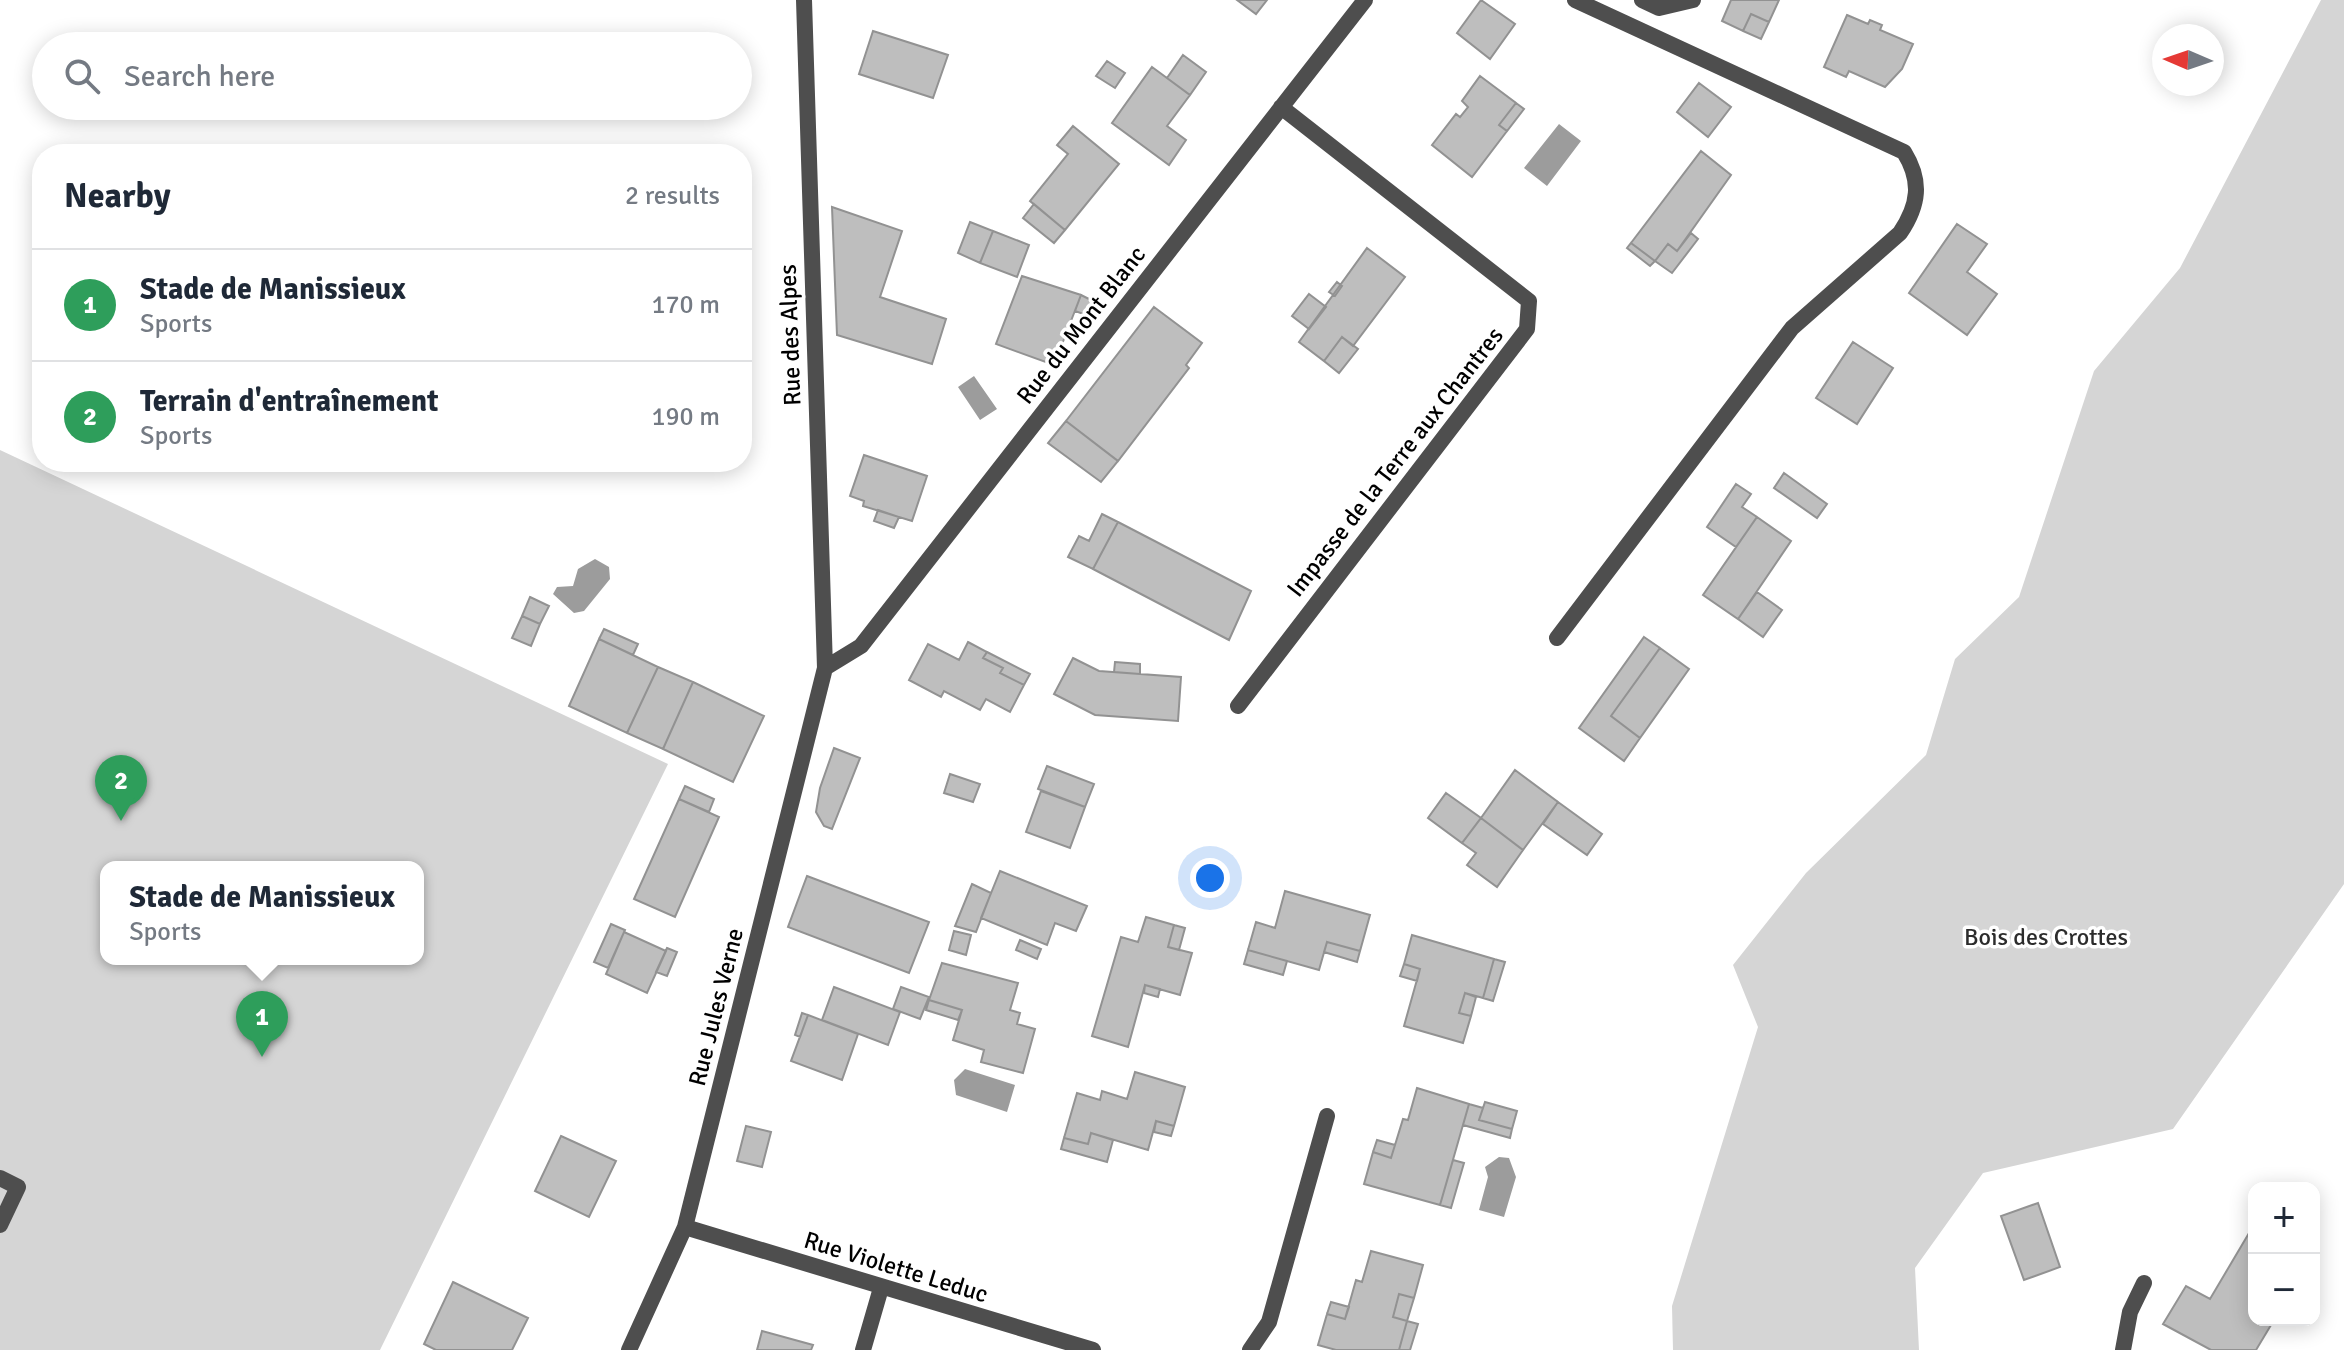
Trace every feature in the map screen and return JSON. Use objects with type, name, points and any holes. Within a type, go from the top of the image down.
[{"type":"street","name":"Rue des Alpes","points":[[804,0],[825,668]]},
{"type":"street","name":"Rue du Mont Blanc","points":[[825,668],[861,646],[1365,0]]},
{"type":"street","points":[[1557,638],[1792,328],[1900,233],[1913,214],[1917,192],[1915,171],[1904,152],[1575,0]]},
{"type":"street","points":[[1642,0],[1659,8],[1693,0]]},
{"type":"street","name":"Impasse de la Terre aux Chantres","points":[[1238,706],[1527,329],[1529,301],[1281,107]]},
{"type":"street","name":"Rue Jules Verne","points":[[629,1350],[685,1227],[825,668]]},
{"type":"street","points":[[1250,1350],[1269,1322],[1327,1116]]},
{"type":"street","points":[[0,1178],[18,1187],[0,1225]]},
{"type":"street","name":"Rue Violette Leduc","points":[[685,1227],[1093,1350]]},
{"type":"street","points":[[2123,1350],[2130,1312],[2144,1283]]},
{"type":"street","points":[[863,1350],[881,1288]]},
{"type":"green space","name":"Bois des Crottes","points":[[2321,0],[2344,0],[2344,884],[2173,1129],[1983,1173],[1915,1268],[1919,1350],[1673,1350],[1672,1306],[1758,1027],[1733,965],[1806,873],[1926,755],[1955,659],[2019,597],[2094,371],[2180,268]]},
{"type":"green space","points":[[0,450],[32,465],[32,472],[47,472],[668,764],[380,1350],[0,1350]]},
{"type":"shaded area","points":[[1559,124],[1581,141],[1547,186],[1524,168]]},
{"type":"shaded area","points":[[974,376],[997,409],[980,420],[958,387]]},
{"type":"shaded area","points":[[595,559],[609,567],[610,579],[584,611],[574,613],[553,594],[557,587],[573,586],[578,569]]},
{"type":"shaded area","points":[[965,1069],[1015,1085],[1007,1112],[956,1095],[954,1080]]},
{"type":"shaded area","points":[[1499,1157],[1509,1158],[1516,1177],[1504,1217],[1479,1210],[1488,1177],[1485,1167]]},
{"type":"building","points":[[1237,0],[1267,0],[1256,14]]},
{"type":"building","points":[[1481,0],[1515,24],[1490,59],[1457,33]]},
{"type":"building","points":[[1731,0],[1779,0],[1769,22],[1751,14],[1743,31],[1722,21]]},
{"type":"building","points":[[1751,14],[1769,22],[1761,39],[1743,31]]},
{"type":"building","points":[[1847,15],[1868,24],[1870,20],[1882,25],[1880,30],[1913,44],[1902,69],[1885,87],[1849,71],[1846,77],[1824,67]]},
{"type":"building","points":[[873,31],[948,55],[933,98],[859,74]]},
{"type":"building","points":[[1183,55],[1206,72],[1190,95],[1167,78]]},
{"type":"building","points":[[1107,61],[1125,73],[1115,88],[1096,76]]},
{"type":"building","points":[[1152,67],[1190,95],[1167,126],[1186,140],[1169,165],[1112,123]]},
{"type":"building","points":[[1480,76],[1516,103],[1499,125],[1507,131],[1472,177],[1432,145],[1456,114],[1460,117],[1468,107],[1462,101]]},
{"type":"building","points":[[1699,83],[1731,107],[1708,137],[1677,112]]},
{"type":"building","points":[[1516,103],[1524,109],[1507,131],[1499,125]]},
{"type":"building","points":[[1073,126],[1119,164],[1065,230],[1030,201],[1068,154],[1057,145]]},
{"type":"building","points":[[1701,151],[1731,175],[1677,251],[1668,244],[1655,261],[1631,243]]},
{"type":"building","points":[[1034,204],[1065,230],[1054,243],[1023,218]]},
{"type":"building","points":[[832,207],[902,231],[880,297],[946,319],[932,364],[837,335]]},
{"type":"building","points":[[970,222],[993,231],[980,263],[958,253]]},
{"type":"building","points":[[1957,224],[1987,244],[1967,272],[1997,294],[1967,335],[1909,293]]},
{"type":"building","points":[[993,231],[1029,245],[1017,277],[980,263]]},
{"type":"building","points":[[1691,233],[1698,239],[1672,273],[1655,261],[1668,244],[1677,251]]},
{"type":"building","points":[[1631,243],[1655,261],[1650,266],[1627,248]]},
{"type":"building","points":[[1367,248],[1405,277],[1353,346],[1342,337],[1324,361],[1299,342]]},
{"type":"building","points":[[1022,276],[1081,295],[1054,365],[996,344]]},
{"type":"building","points":[[1337,282],[1342,286],[1335,296],[1329,292]]},
{"type":"building","points":[[1309,294],[1326,307],[1309,329],[1292,316]]},
{"type":"building","points":[[1081,295],[1093,301],[1086,315],[1075,311]]},
{"type":"building","points":[[1154,307],[1202,343],[1186,365],[1189,368],[1118,461],[1066,421]]},
{"type":"building","points":[[1342,337],[1358,349],[1339,373],[1324,361]]},
{"type":"building","points":[[1853,342],[1893,368],[1857,424],[1816,398]]},
{"type":"building","points":[[1066,421],[1118,461],[1101,482],[1048,443]]},
{"type":"building","points":[[864,455],[927,476],[912,521],[863,506],[864,501],[850,496]]},
{"type":"building","points":[[1784,473],[1827,504],[1817,518],[1774,488]]},
{"type":"building","points":[[1736,484],[1751,494],[1742,507],[1757,517],[1736,547],[1707,527]]},
{"type":"building","points":[[878,510],[899,517],[894,528],[874,521]]},
{"type":"building","points":[[1102,514],[1118,522],[1093,569],[1068,557],[1079,536],[1089,541]]},
{"type":"building","points":[[1757,517],[1791,541],[1738,619],[1703,595]]},
{"type":"building","points":[[1118,522],[1251,591],[1229,640],[1093,569]]},
{"type":"building","points":[[1757,592],[1782,610],[1763,637],[1738,619]]},
{"type":"building","points":[[530,597],[549,606],[540,624],[522,616]]},
{"type":"building","points":[[522,616],[540,624],[531,646],[512,638]]},
{"type":"building","points":[[604,629],[638,644],[633,655],[599,639]]},
{"type":"building","points":[[1644,637],[1660,648],[1611,716],[1640,738],[1624,761],[1579,728]]},
{"type":"building","points":[[599,639],[658,667],[627,733],[569,706]]},
{"type":"building","points":[[968,642],[987,652],[983,658],[1003,668],[1000,673],[1024,685],[1010,712],[986,699],[980,710],[944,691],[941,697],[909,680],[928,644],[959,660]]},
{"type":"building","points":[[1660,648],[1689,669],[1640,738],[1611,716]]},
{"type":"building","points":[[987,652],[1030,674],[1024,685],[1000,673],[1003,668],[983,658]]},
{"type":"building","points":[[1073,658],[1099,671],[1181,677],[1178,721],[1095,715],[1054,694]]},
{"type":"building","points":[[1115,662],[1140,664],[1140,674],[1114,672]]},
{"type":"building","points":[[658,667],[693,682],[663,749],[627,733]]},
{"type":"building","points":[[693,682],[764,716],[733,782],[663,749]]},
{"type":"building","points":[[834,748],[860,758],[832,829],[824,826],[816,812],[820,788]]},
{"type":"building","points":[[1047,766],[1094,784],[1085,807],[1038,789]]},
{"type":"building","points":[[1515,770],[1558,802],[1523,850],[1481,818]]},
{"type":"building","points":[[950,774],[980,784],[973,802],[944,793]]},
{"type":"building","points":[[685,786],[714,799],[709,812],[679,799]]},
{"type":"building","points":[[1041,791],[1085,807],[1070,848],[1026,832]]},
{"type":"building","points":[[1446,793],[1481,818],[1462,843],[1428,818]]},
{"type":"building","points":[[679,799],[719,817],[675,917],[634,899]]},
{"type":"building","points":[[1558,802],[1602,834],[1587,855],[1543,824]]},
{"type":"building","points":[[1481,818],[1523,850],[1497,887],[1467,865],[1476,853],[1462,843]]},
{"type":"building","points":[[1000,871],[1087,906],[1076,931],[1055,923],[1047,945],[981,918]]},
{"type":"building","points":[[807,876],[929,922],[909,973],[788,927]]},
{"type":"building","points":[[972,884],[991,893],[976,932],[955,926]]},
{"type":"building","points":[[1285,891],[1370,915],[1360,951],[1327,942],[1319,970],[1248,950],[1256,922],[1275,928]]},
{"type":"building","points":[[1146,917],[1174,925],[1168,947],[1192,953],[1180,995],[1145,985],[1128,1047],[1092,1036],[1121,937],[1138,942]]},
{"type":"building","points":[[611,924],[625,930],[608,968],[594,962]]},
{"type":"building","points":[[1174,925],[1185,928],[1179,950],[1168,947]]},
{"type":"building","points":[[954,931],[971,935],[966,955],[949,950]]},
{"type":"building","points":[[624,932],[666,951],[647,993],[606,974]]},
{"type":"building","points":[[1412,935],[1494,959],[1483,998],[1465,993],[1459,1013],[1471,1016],[1463,1043],[1404,1026],[1420,969],[1404,964]]},
{"type":"building","points":[[1020,940],[1041,949],[1037,959],[1016,950]]},
{"type":"building","points":[[1327,942],[1360,951],[1357,962],[1324,952]]},
{"type":"building","points":[[667,948],[677,952],[667,976],[656,972]]},
{"type":"building","points":[[1248,950],[1287,961],[1283,975],[1244,964]]},
{"type":"building","points":[[1494,959],[1505,962],[1493,1001],[1483,998]]},
{"type":"building","points":[[942,963],[1018,983],[1010,1010],[1020,1013],[1017,1024],[1035,1029],[1023,1073],[981,1062],[984,1050],[953,1040],[962,1010],[929,1000]]},
{"type":"building","points":[[1404,964],[1420,969],[1417,981],[1400,976]]},
{"type":"building","points":[[1145,985],[1160,989],[1158,997],[1144,993]]},
{"type":"building","points":[[834,987],[900,1012],[888,1045],[822,1020]]},
{"type":"building","points":[[901,987],[929,997],[920,1019],[893,1009]]},
{"type":"building","points":[[1465,993],[1476,997],[1471,1016],[1459,1013]]},
{"type":"building","points":[[929,1000],[962,1010],[958,1020],[926,1010]]},
{"type":"building","points":[[802,1013],[808,1015],[800,1037],[795,1035]]},
{"type":"building","points":[[808,1015],[858,1034],[842,1080],[791,1061]]},
{"type":"building","points":[[1135,1072],[1185,1087],[1174,1126],[1156,1121],[1148,1150],[1091,1133],[1088,1144],[1064,1138],[1077,1093],[1100,1100],[1102,1091],[1127,1099]]},
{"type":"building","points":[[1417,1088],[1469,1104],[1440,1205],[1364,1184],[1373,1152],[1391,1158],[1403,1119],[1408,1120]]},
{"type":"building","points":[[1485,1102],[1517,1111],[1512,1129],[1479,1120]]},
{"type":"building","points":[[1469,1104],[1483,1108],[1479,1120],[1512,1129],[1510,1138],[1463,1125]]},
{"type":"building","points":[[1156,1121],[1174,1126],[1171,1136],[1154,1132]]},
{"type":"building","points":[[746,1126],[771,1132],[762,1167],[737,1161]]},
{"type":"building","points":[[1091,1133],[1113,1140],[1107,1162],[1061,1149],[1064,1138],[1088,1144]]},
{"type":"building","points":[[561,1136],[616,1161],[589,1217],[535,1191]]},
{"type":"building","points":[[1377,1140],[1395,1145],[1391,1158],[1373,1152]]},
{"type":"building","points":[[1453,1160],[1464,1163],[1451,1208],[1440,1205]]},
{"type":"building","points":[[2038,1203],[2060,1267],[2024,1280],[2001,1216]]},
{"type":"building","points":[[2248,1235],[2248,1326],[2270,1326],[2256,1350],[2211,1350],[2163,1324],[2186,1286],[2210,1299]]},
{"type":"building","points":[[1371,1251],[1423,1265],[1414,1298],[1399,1294],[1393,1317],[1407,1321],[1399,1350],[1336,1350],[1318,1345],[1327,1314],[1345,1319],[1356,1280],[1362,1282]]},
{"type":"building","points":[[453,1282],[528,1318],[512,1350],[436,1350],[424,1344]]},
{"type":"building","points":[[1399,1294],[1414,1298],[1407,1321],[1393,1317]]},
{"type":"building","points":[[1331,1302],[1349,1307],[1345,1319],[1327,1314]]},
{"type":"building","points":[[1407,1321],[1418,1324],[1410,1350],[1399,1350]]},
{"type":"building","points":[[762,1331],[813,1345],[811,1350],[757,1350]]},
{"type":"place","name":"Terrain d'entraînement","points":[[121,821]]},
{"type":"place","name":"Stade de Manissieux","points":[[262,1057]]}]
